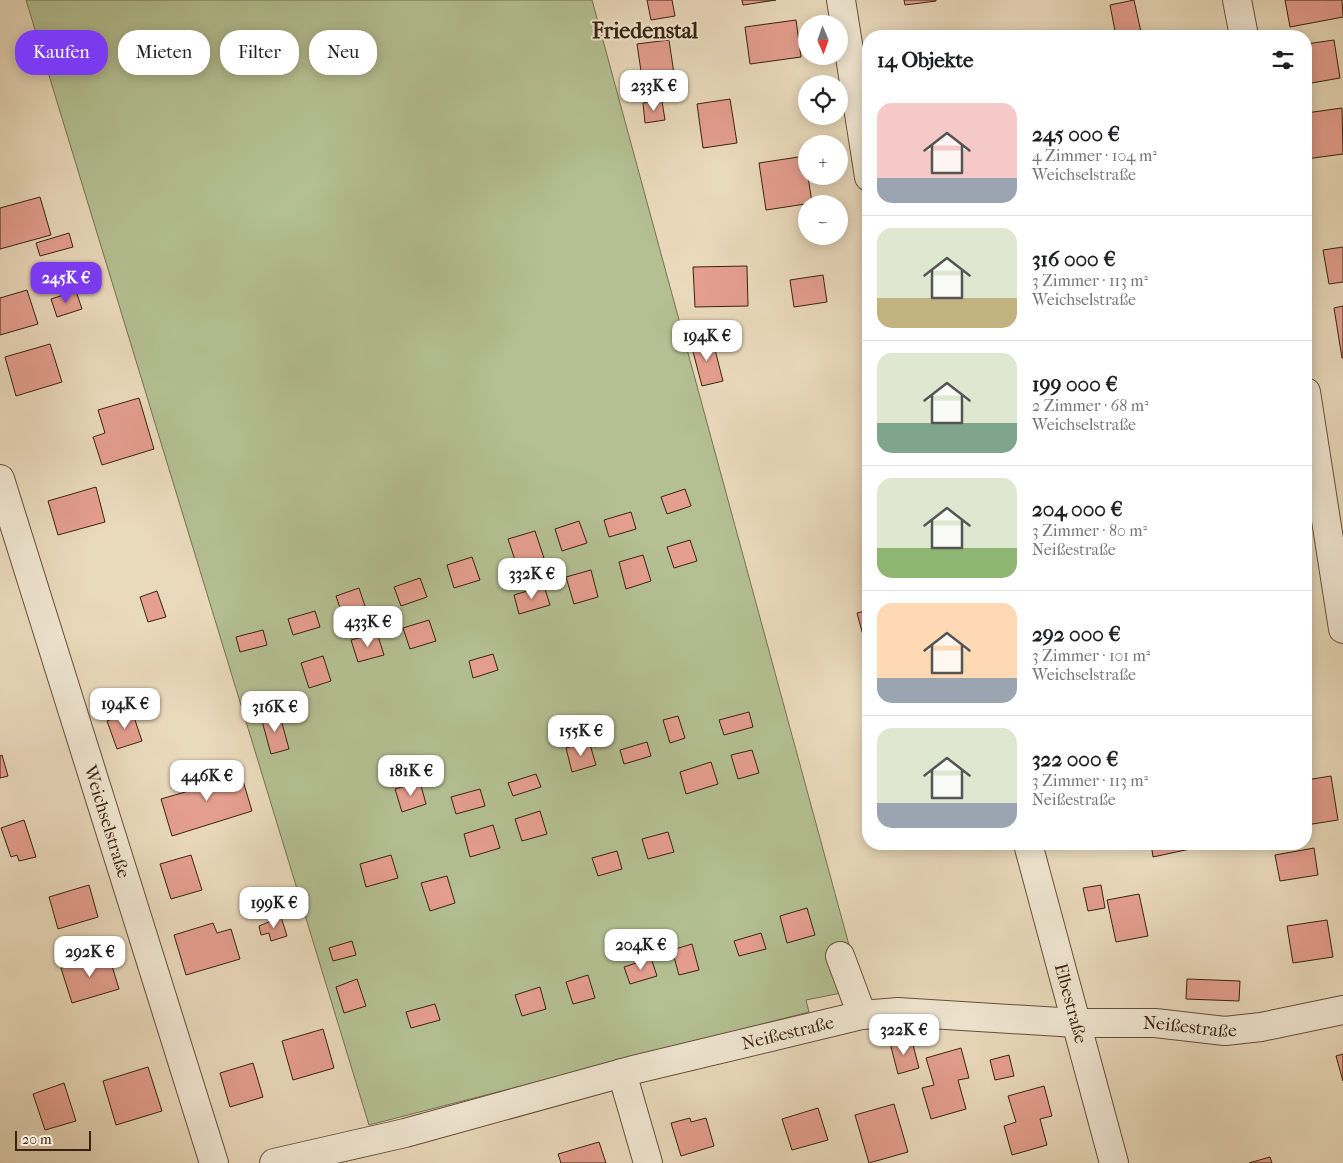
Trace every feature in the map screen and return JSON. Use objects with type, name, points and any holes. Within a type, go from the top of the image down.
[{"type":"street","points":[[841,0],[862,133]]},
{"type":"street","points":[[1237,0],[1243,30]]},
{"type":"street","points":[[1312,430],[1343,629]]},
{"type":"street","name":"Weichselstraße","points":[[0,479],[214,1163]]},
{"type":"street","name":"Elbestraße","points":[[1030,850],[1114,1163]]},
{"type":"street","points":[[840,956],[862,1015]]},
{"type":"street","name":"Neißestraße","points":[[274,1163],[404,1133],[622,1073],[862,1015],[898,1012],[1076,1023],[1155,1023],[1225,1031],[1261,1027],[1343,1010]]},
{"type":"street","points":[[622,1073],[648,1163]]},
{"type":"green space","points":[[26,0],[592,0],[861,989],[806,1000],[809,1012],[369,1125],[49,75],[108,75],[108,30],[35,30]]},
{"type":"building","points":[[647,0],[672,0],[675,16],[651,20]]},
{"type":"building","points":[[742,0],[776,0],[743,5]]},
{"type":"building","points":[[904,0],[936,0],[936,1],[905,5]]},
{"type":"building","points":[[1134,0],[1141,30],[1115,30],[1110,5]]},
{"type":"building","points":[[1285,0],[1342,0],[1343,17],[1290,27]]},
{"type":"building","points":[[796,20],[798,57],[750,64],[745,27]]},
{"type":"building","points":[[669,40],[674,74],[642,78],[637,44]]},
{"type":"building","points":[[1334,40],[1340,78],[1312,83],[1312,43]]},
{"type":"building","points":[[730,99],[737,143],[703,148],[697,104]]},
{"type":"building","points":[[662,101],[665,120],[645,123],[643,103]]},
{"type":"building","points":[[1342,108],[1343,154],[1312,158],[1312,112]]},
{"type":"building","points":[[798,157],[798,185],[809,185],[811,195],[798,195],[798,205],[766,210],[759,163]]},
{"type":"building","points":[[40,197],[51,235],[0,249],[0,208]]},
{"type":"building","points":[[69,233],[73,247],[40,256],[36,243]]},
{"type":"building","points":[[1343,247],[1343,282],[1329,284],[1323,250]]},
{"type":"building","points":[[747,266],[748,306],[695,307],[693,267]]},
{"type":"building","points":[[823,275],[827,302],[794,307],[790,280]]},
{"type":"building","points":[[27,290],[38,324],[0,335],[0,298]]},
{"type":"building","points":[[76,291],[82,309],[57,317],[51,299]]},
{"type":"building","points":[[1343,306],[1343,358],[1342,358],[1334,308]]},
{"type":"building","points":[[712,338],[723,381],[702,386],[691,344]]},
{"type":"building","points":[[50,344],[62,382],[16,396],[5,357]]},
{"type":"building","points":[[139,398],[154,449],[102,465],[93,437],[105,433],[98,410]]},
{"type":"building","points":[[96,487],[105,522],[58,535],[48,501]]},
{"type":"building","points":[[685,489],[691,506],[667,514],[661,497]]},
{"type":"building","points":[[631,512],[636,529],[609,537],[604,520]]},
{"type":"building","points":[[579,521],[587,543],[562,551],[555,529]]},
{"type":"building","points":[[535,531],[544,558],[517,566],[508,539]]},
{"type":"building","points":[[690,540],[697,561],[674,568],[667,547]]},
{"type":"building","points":[[643,555],[651,581],[626,589],[619,562]]},
{"type":"building","points":[[472,557],[480,580],[454,588],[447,565]]},
{"type":"building","points":[[591,570],[598,597],[574,604],[566,577]]},
{"type":"building","points":[[420,578],[427,597],[401,606],[394,587]]},
{"type":"building","points":[[544,586],[550,605],[519,614],[514,595]]},
{"type":"building","points":[[359,588],[367,612],[344,620],[336,596]]},
{"type":"building","points":[[157,591],[166,617],[148,622],[140,597]]},
{"type":"building","points":[[315,611],[320,627],[293,635],[288,619]]},
{"type":"building","points":[[862,612],[862,632],[857,613]]},
{"type":"building","points":[[429,620],[436,641],[410,649],[403,628]]},
{"type":"building","points":[[263,630],[267,645],[240,652],[236,637]]},
{"type":"building","points":[[377,633],[384,655],[358,662],[351,640]]},
{"type":"building","points":[[493,654],[498,670],[473,678],[469,661]]},
{"type":"building","points":[[323,656],[331,681],[309,688],[301,663]]},
{"type":"building","points":[[132,711],[142,741],[117,749],[107,721]]},
{"type":"building","points":[[279,712],[289,749],[271,754],[261,717]]},
{"type":"building","points":[[749,712],[753,727],[724,735],[719,720]]},
{"type":"building","points":[[678,716],[685,738],[670,743],[663,720]]},
{"type":"building","points":[[589,741],[596,765],[572,772],[566,748]]},
{"type":"building","points":[[647,742],[651,756],[624,764],[620,750]]},
{"type":"building","points":[[752,750],[759,773],[738,779],[731,755]]},
{"type":"building","points":[[2,755],[8,776],[0,778],[0,756]]},
{"type":"building","points":[[711,762],[718,784],[686,794],[680,772]]},
{"type":"building","points":[[224,764],[229,778],[241,774],[252,811],[172,836],[161,799],[209,785],[204,770]]},
{"type":"building","points":[[536,774],[541,787],[513,796],[508,783]]},
{"type":"building","points":[[1331,776],[1338,820],[1312,824],[1312,779]]},
{"type":"building","points":[[420,782],[426,804],[402,812],[395,789]]},
{"type":"building","points":[[480,789],[485,806],[456,814],[451,797]]},
{"type":"building","points":[[540,811],[547,834],[522,841],[515,819]]},
{"type":"building","points":[[24,820],[36,857],[19,861],[17,855],[11,857],[1,828]]},
{"type":"building","points":[[493,825],[500,848],[470,857],[464,834]]},
{"type":"building","points":[[668,832],[674,852],[648,859],[642,839]]},
{"type":"building","points":[[1314,848],[1318,875],[1280,881],[1275,855],[1312,850]]},
{"type":"building","points":[[1152,850],[1185,850],[1153,857]]},
{"type":"building","points":[[617,851],[622,869],[598,876],[592,858]]},
{"type":"building","points":[[191,855],[202,890],[171,899],[160,864]]},
{"type":"building","points":[[391,855],[398,878],[366,887],[360,864]]},
{"type":"building","points":[[447,876],[455,903],[430,911],[421,883]]},
{"type":"building","points":[[89,885],[98,917],[58,929],[49,897]]},
{"type":"building","points":[[1101,885],[1105,908],[1088,911],[1083,888]]},
{"type":"building","points":[[1139,894],[1148,936],[1116,942],[1107,900]]},
{"type":"building","points":[[807,908],[815,935],[787,943],[780,916]]},
{"type":"building","points":[[281,917],[287,936],[271,941],[269,933],[261,935],[259,926]]},
{"type":"building","points":[[1327,920],[1333,957],[1293,963],[1287,926]]},
{"type":"building","points":[[213,923],[217,933],[231,929],[240,959],[186,975],[174,935]]},
{"type":"building","points":[[761,933],[766,949],[739,956],[734,941]]},
{"type":"building","points":[[352,941],[356,955],[333,961],[329,948]]},
{"type":"building","points":[[692,944],[699,970],[679,975],[672,950]]},
{"type":"building","points":[[108,953],[119,989],[72,1003],[61,968]]},
{"type":"building","points":[[651,958],[657,976],[630,984],[624,967]]},
{"type":"building","points":[[588,975],[595,998],[573,1004],[566,982]]},
{"type":"building","points":[[357,979],[366,1006],[344,1013],[336,987]]},
{"type":"building","points":[[1187,979],[1240,981],[1239,1001],[1186,999]]},
{"type":"building","points":[[540,987],[546,1009],[522,1016],[515,995]]},
{"type":"building","points":[[435,1004],[440,1020],[411,1028],[406,1012]]},
{"type":"building","points":[[323,1029],[334,1068],[293,1080],[282,1041]]},
{"type":"building","points":[[911,1037],[919,1068],[898,1074],[890,1043]]},
{"type":"building","points":[[961,1048],[969,1078],[958,1080],[966,1109],[931,1119],[922,1088],[934,1085],[926,1058]]},
{"type":"building","points":[[1343,1054],[1343,1081],[1336,1056]]},
{"type":"building","points":[[1009,1055],[1014,1076],[995,1080],[990,1060]]},
{"type":"building","points":[[253,1063],[263,1097],[230,1107],[220,1073]]},
{"type":"building","points":[[148,1067],[162,1111],[116,1125],[103,1081]]},
{"type":"building","points":[[64,1083],[76,1121],[45,1130],[33,1094]]},
{"type":"building","points":[[1044,1086],[1052,1116],[1040,1119],[1047,1145],[1012,1155],[1004,1126],[1016,1122],[1008,1096]]},
{"type":"building","points":[[894,1104],[908,1152],[869,1163],[855,1115]]},
{"type":"building","points":[[818,1108],[828,1140],[792,1150],[782,1119]]},
{"type":"building","points":[[690,1118],[691,1122],[706,1118],[714,1146],[681,1156],[671,1123]]},
{"type":"building","points":[[599,1142],[606,1163],[561,1163],[558,1154]]},
{"type":"building","points":[[1270,1157],[1272,1163],[1249,1163]]},
{"type":"district","name":"Friedenstal","points":[[645,30]]}]
